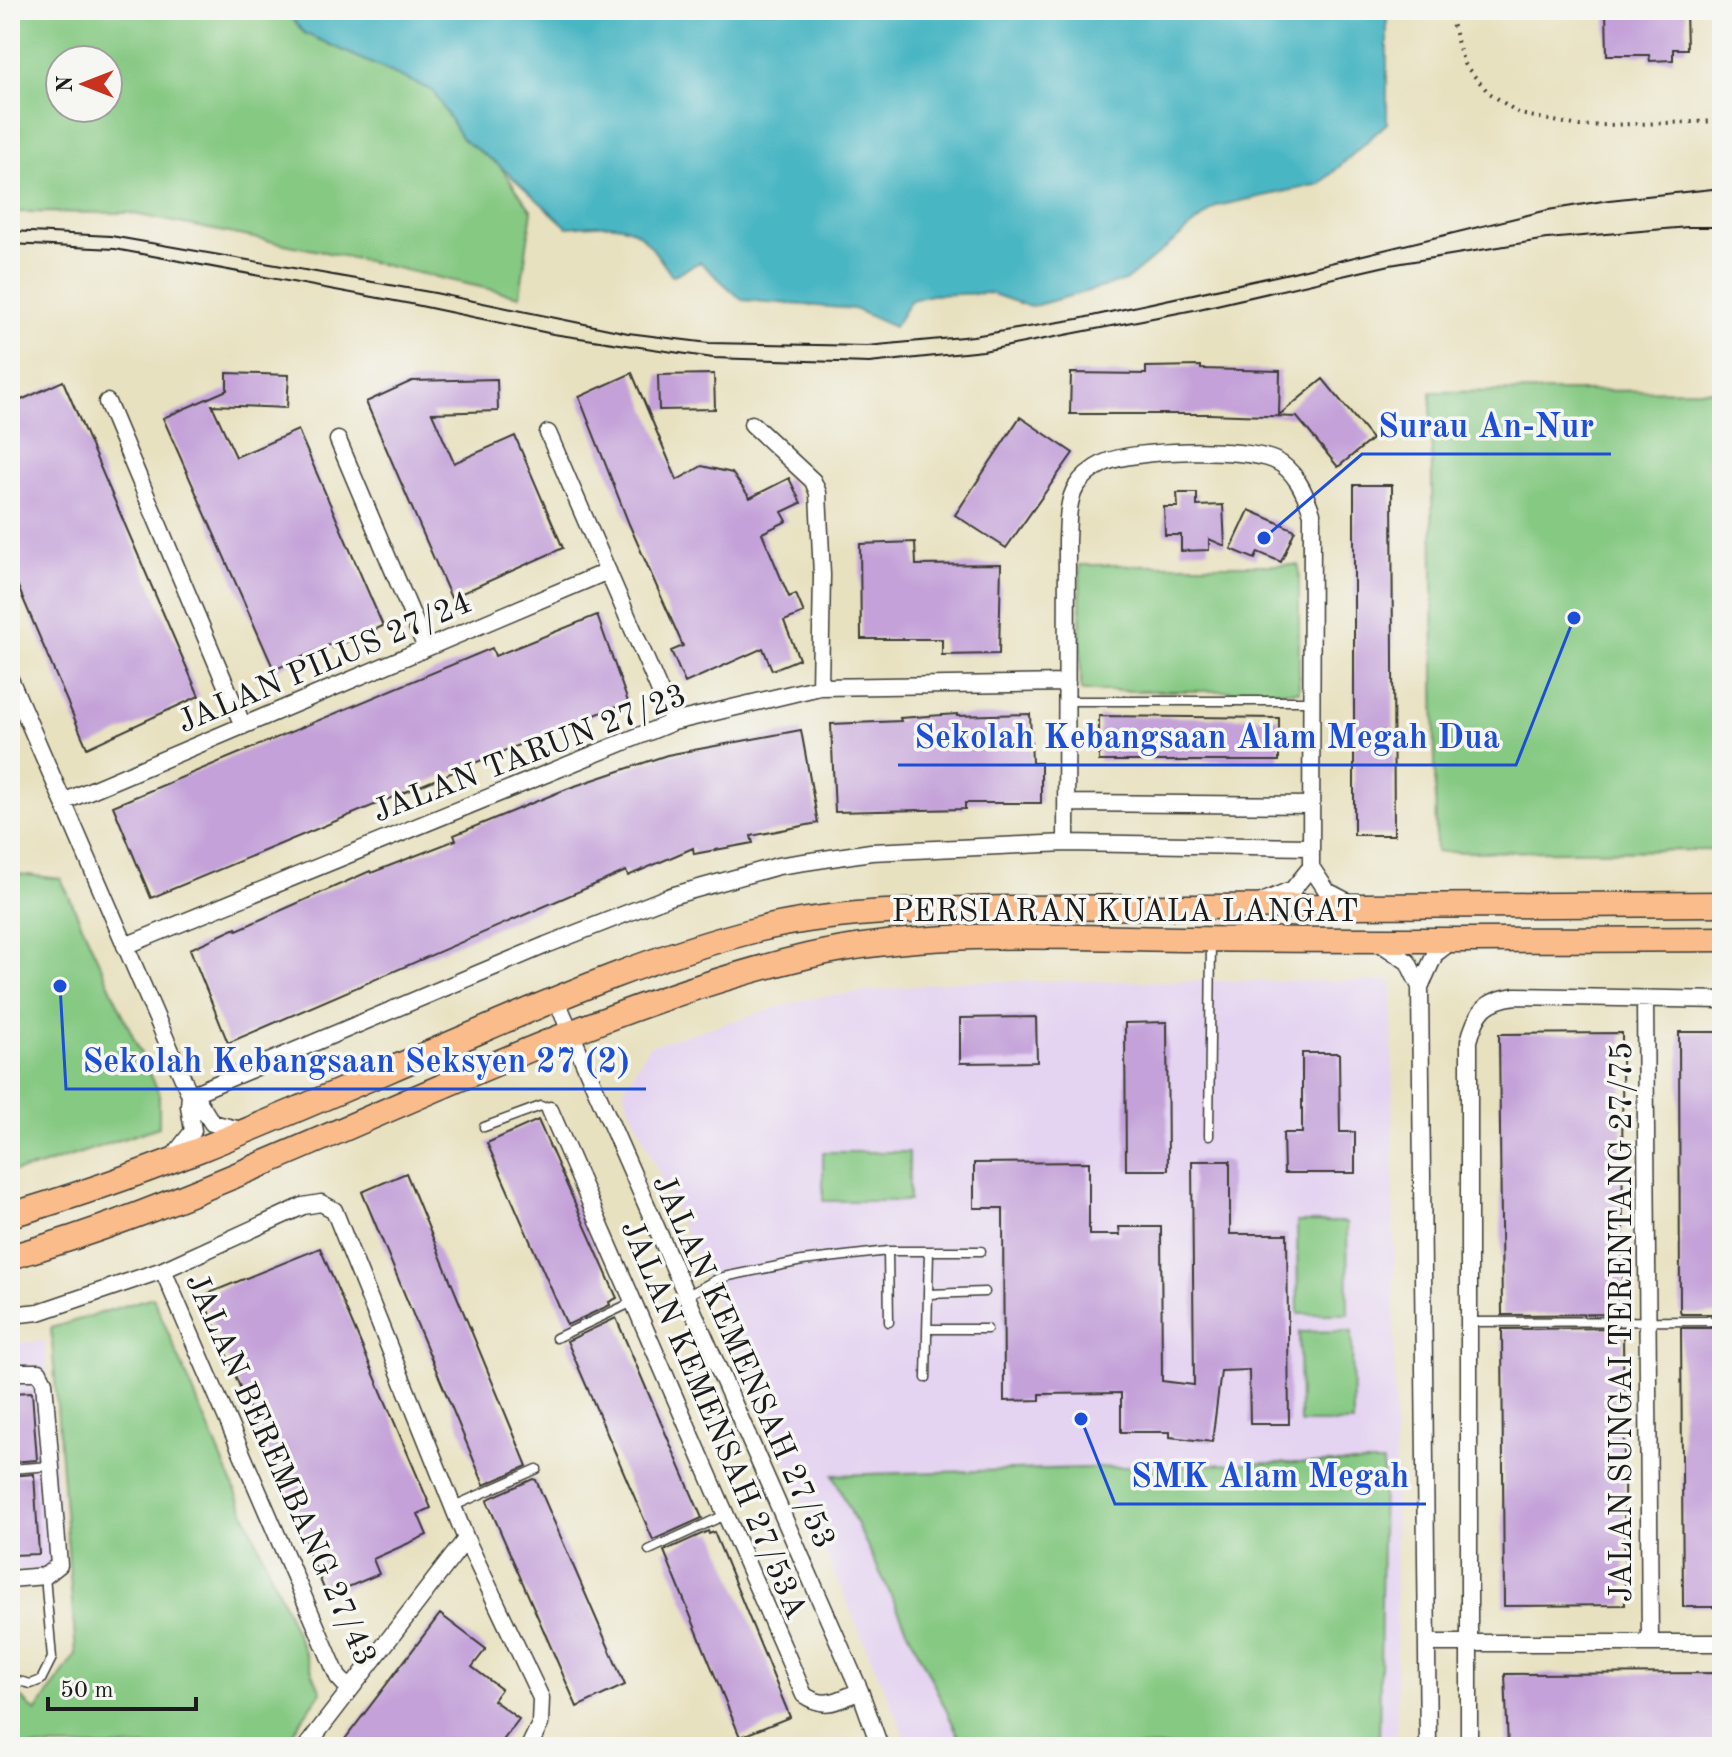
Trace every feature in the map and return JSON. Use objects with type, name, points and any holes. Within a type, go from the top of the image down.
[{"type":"main road","name":"PERSIARAN KUALA LANGAT","points":[[10,1215],[168,1163],[556,999],[711,942],[760,929],[833,916],[919,910],[1722,904]]},
{"type":"main road","name":"PERSIARAN KUALA LANGAT","points":[[10,1257],[69,1241],[147,1213],[571,1034],[747,971],[874,943],[990,938],[1377,941],[1722,939]]},
{"type":"street","points":[[107,402],[243,726]]},
{"type":"street","points":[[752,424],[813,481],[818,493],[822,575],[820,687]]},
{"type":"street","points":[[548,433],[673,722]]},
{"type":"street","points":[[338,440],[426,648]]},
{"type":"street","points":[[1066,843],[1068,510],[1076,487],[1104,463],[1145,454],[1228,453],[1275,461],[1292,475],[1305,492],[1312,513],[1314,701],[1311,867],[1327,891],[1358,908]]},
{"type":"street","name":"JALAN PILUS 27/24","points":[[63,802],[608,571]]},
{"type":"street","points":[[10,679],[190,1095],[199,1102],[212,1123],[246,1131]]},
{"type":"street","name":"JALAN TARUN 27/23","points":[[125,946],[673,722],[820,687],[1067,683]]},
{"type":"street","points":[[1067,803],[1311,805]]},
{"type":"street","points":[[190,1095],[546,945],[671,896],[778,866],[871,852],[1066,843],[1310,847]]},
{"type":"street","points":[[1249,907],[1293,889],[1311,867]]},
{"type":"street","points":[[1377,941],[1408,962],[1420,987],[1428,1747]]},
{"type":"street","points":[[1420,987],[1435,954],[1452,941]]},
{"type":"street","points":[[1469,1747],[1469,1041],[1475,1020],[1485,1007],[1499,998],[1516,996],[1722,1000]]},
{"type":"street","name":"JALAN KEMENSAH 27/53","points":[[556,999],[860,1691],[880,1747]]},
{"type":"street","name":"JALAN SUNGAI TERENTANG 27/75","points":[[1645,1000],[1650,1643]]},
{"type":"street","points":[[168,1163],[193,1131],[190,1095]]},
{"type":"street","name":"JALAN KEMENSAH 27/53A","points":[[550,1110],[804,1695],[816,1703],[831,1703],[860,1691]]},
{"type":"street","points":[[10,1315],[39,1312],[163,1270],[303,1206],[321,1203],[334,1210],[466,1539],[541,1698],[540,1724],[531,1744]]},
{"type":"street","name":"JALAN BEREMBANG 27/43","points":[[163,1270],[338,1677],[349,1689]]},
{"type":"street","points":[[10,1372],[39,1372],[44,1382],[59,1565],[45,1576],[10,1579]]},
{"type":"street","points":[[306,1747],[466,1539]]},
{"type":"street","points":[[1428,1643],[1722,1643]]},
{"type":"lane","points":[[1067,701],[1314,701]]},
{"type":"lane","points":[[1209,1136],[1211,940]]},
{"type":"lane","points":[[484,1127],[541,1106],[550,1110]]},
{"type":"lane","points":[[888,1251],[889,1322]]},
{"type":"lane","points":[[686,1296],[719,1278],[802,1261],[888,1251],[981,1251]]},
{"type":"lane","points":[[926,1378],[929,1251]]},
{"type":"lane","points":[[928,1294],[985,1292]]},
{"type":"lane","points":[[556,1338],[633,1302]]},
{"type":"lane","points":[[1467,1322],[1722,1321]]},
{"type":"lane","points":[[927,1329],[987,1329]]},
{"type":"lane","points":[[10,1469],[51,1466]]},
{"type":"lane","points":[[453,1507],[537,1469]]},
{"type":"lane","points":[[649,1550],[725,1515]]},
{"type":"lane","points":[[10,1679],[31,1684],[41,1680],[52,1658],[45,1576]]},
{"type":"path","points":[[1448,10],[1464,64],[1488,92],[1520,114],[1579,126],[1722,121]]},
{"type":"shaded area","points":[[955,981],[1392,981],[1397,1747],[910,1747],[623,1091],[649,1046],[807,999]]},
{"type":"shaded area","points":[[44,1341],[65,1568],[10,1572],[10,1344]]},
{"type":"green space","points":[[10,10],[284,10],[304,33],[433,91],[462,139],[499,165],[532,211],[520,296],[334,254],[129,213],[10,212]]},
{"type":"green space","points":[[1722,390],[1722,850],[1436,852],[1431,392]]},
{"type":"green space","points":[[1080,565],[1299,565],[1299,691],[1081,691]]},
{"type":"green space","points":[[10,873],[61,879],[159,1093],[159,1127],[38,1167],[10,1172]]},
{"type":"green space","points":[[823,1152],[909,1152],[909,1201],[823,1201]]},
{"type":"green space","points":[[1297,1222],[1347,1222],[1348,1314],[1298,1314]]},
{"type":"green space","points":[[153,1297],[321,1692],[283,1747],[10,1747],[10,1687],[36,1712],[76,1654],[51,1328]]},
{"type":"green space","points":[[1352,1331],[1353,1423],[1300,1423],[1299,1332]]},
{"type":"green space","points":[[1383,1463],[1379,1747],[964,1747],[833,1475]]},
{"type":"water","points":[[284,10],[1387,10],[1387,123],[1320,184],[1217,206],[1125,281],[1030,307],[990,293],[931,295],[911,300],[894,327],[854,309],[742,300],[700,262],[672,276],[649,244],[630,229],[606,225],[567,227],[499,165],[462,139],[433,91],[304,33]]},
{"type":"building","points":[[1606,10],[1686,10],[1687,49],[1673,49],[1673,60],[1650,61],[1649,55],[1607,55]]},
{"type":"building","points":[[1201,366],[1201,369],[1280,371],[1279,415],[1323,379],[1372,439],[1338,467],[1297,417],[1070,414],[1071,373],[1146,374],[1146,367]]},
{"type":"building","points":[[227,373],[289,375],[287,408],[212,405],[236,457],[298,430],[383,626],[333,648],[331,644],[274,670],[163,418],[227,390]]},
{"type":"building","points":[[632,373],[677,480],[702,466],[732,473],[750,498],[789,478],[801,503],[782,512],[787,521],[762,533],[789,597],[796,594],[804,613],[784,621],[799,659],[772,670],[763,648],[685,683],[671,651],[683,646],[629,524],[579,397]]},
{"type":"building","points":[[714,374],[715,409],[659,410],[658,375]]},
{"type":"building","points":[[497,379],[498,411],[432,413],[454,463],[515,436],[563,548],[451,598],[366,402],[412,381]]},
{"type":"building","points":[[63,381],[199,696],[87,748],[10,568],[10,405]]},
{"type":"building","points":[[1020,417],[1073,453],[1006,548],[955,515]]},
{"type":"building","points":[[1354,485],[1392,485],[1394,835],[1354,835]]},
{"type":"building","points":[[1177,493],[1197,493],[1197,506],[1223,505],[1225,546],[1209,539],[1209,550],[1181,551],[1181,535],[1165,535],[1164,507],[1178,507]]},
{"type":"building","points":[[1249,510],[1295,530],[1281,562],[1258,552],[1255,559],[1231,549]]},
{"type":"building","points":[[915,542],[916,565],[1001,564],[999,654],[942,655],[942,639],[861,639],[860,544]]},
{"type":"building","points":[[597,615],[628,702],[151,898],[113,806],[492,648],[495,656]]},
{"type":"building","points":[[1030,714],[1032,763],[1041,763],[1041,803],[965,803],[965,809],[835,812],[831,724],[901,721],[900,718]]},
{"type":"building","points":[[1099,716],[1279,718],[1279,761],[1099,761]]},
{"type":"building","points":[[801,730],[818,823],[751,836],[753,843],[694,854],[693,848],[628,876],[626,871],[228,1043],[190,949],[370,871],[456,840],[454,835],[569,788],[667,755]]},
{"type":"building","points":[[1036,1017],[1037,1062],[960,1063],[960,1018]]},
{"type":"building","points":[[1167,1022],[1168,1170],[1126,1170],[1125,1023]]},
{"type":"building","points":[[1679,1032],[1722,1032],[1722,1314],[1681,1314],[1680,1310]]},
{"type":"building","points":[[1622,1033],[1623,1314],[1502,1315],[1499,1034]]},
{"type":"building","points":[[1302,1053],[1339,1053],[1340,1132],[1355,1132],[1355,1173],[1284,1173],[1283,1133],[1302,1133]]},
{"type":"building","points":[[538,1120],[617,1298],[609,1302],[610,1305],[567,1325],[487,1143]]},
{"type":"building","points":[[1192,1161],[1230,1161],[1230,1234],[1287,1234],[1289,1424],[1250,1424],[1249,1370],[1221,1371],[1212,1442],[1170,1437],[1170,1432],[1121,1432],[1121,1393],[1040,1394],[1040,1400],[1004,1401],[1003,1208],[974,1208],[974,1163],[1089,1162],[1089,1235],[1120,1235],[1119,1227],[1161,1227],[1162,1381],[1194,1385]]},
{"type":"building","points":[[406,1173],[527,1466],[484,1485],[362,1192]]},
{"type":"building","points":[[320,1248],[431,1508],[418,1514],[427,1535],[373,1559],[379,1574],[327,1596],[202,1296]]},
{"type":"building","points":[[616,1318],[702,1518],[653,1540],[567,1341]]},
{"type":"building","points":[[1623,1328],[1625,1605],[1504,1606],[1502,1329]]},
{"type":"building","points":[[1681,1328],[1722,1328],[1722,1607],[1683,1607]]},
{"type":"building","points":[[32,1392],[37,1460],[10,1462],[10,1393]]},
{"type":"building","points":[[34,1474],[39,1554],[10,1555],[10,1476]]},
{"type":"building","points":[[533,1479],[625,1685],[577,1707],[487,1501]]},
{"type":"building","points":[[708,1531],[709,1534],[714,1532],[790,1717],[740,1737],[664,1551]]},
{"type":"building","points":[[440,1614],[486,1649],[472,1667],[501,1689],[493,1700],[519,1719],[498,1747],[339,1747]]},
{"type":"building","points":[[1722,1673],[1722,1747],[1508,1747],[1505,1674]]},
{"type":"tram line","points":[[10,231],[111,236],[435,293],[628,333],[709,343],[867,346],[973,336],[1078,319],[1285,274],[1548,210],[1722,188]]},
{"type":"tram line","points":[[10,244],[115,249],[553,334],[713,358],[869,363],[983,351],[1199,309],[1390,265],[1547,239],[1722,227]]},
{"type":"place","name":"Surau An-Nur","points":[[1264,538]]},
{"type":"place","name":"Sekolah Kebangsaan Alam Megah Dua","points":[[1574,618]]},
{"type":"place","name":"Sekolah Kebangsaan Seksyen 27 (2)","points":[[60,986]]},
{"type":"place","name":"SMK Alam Megah","points":[[1081,1419]]}]
